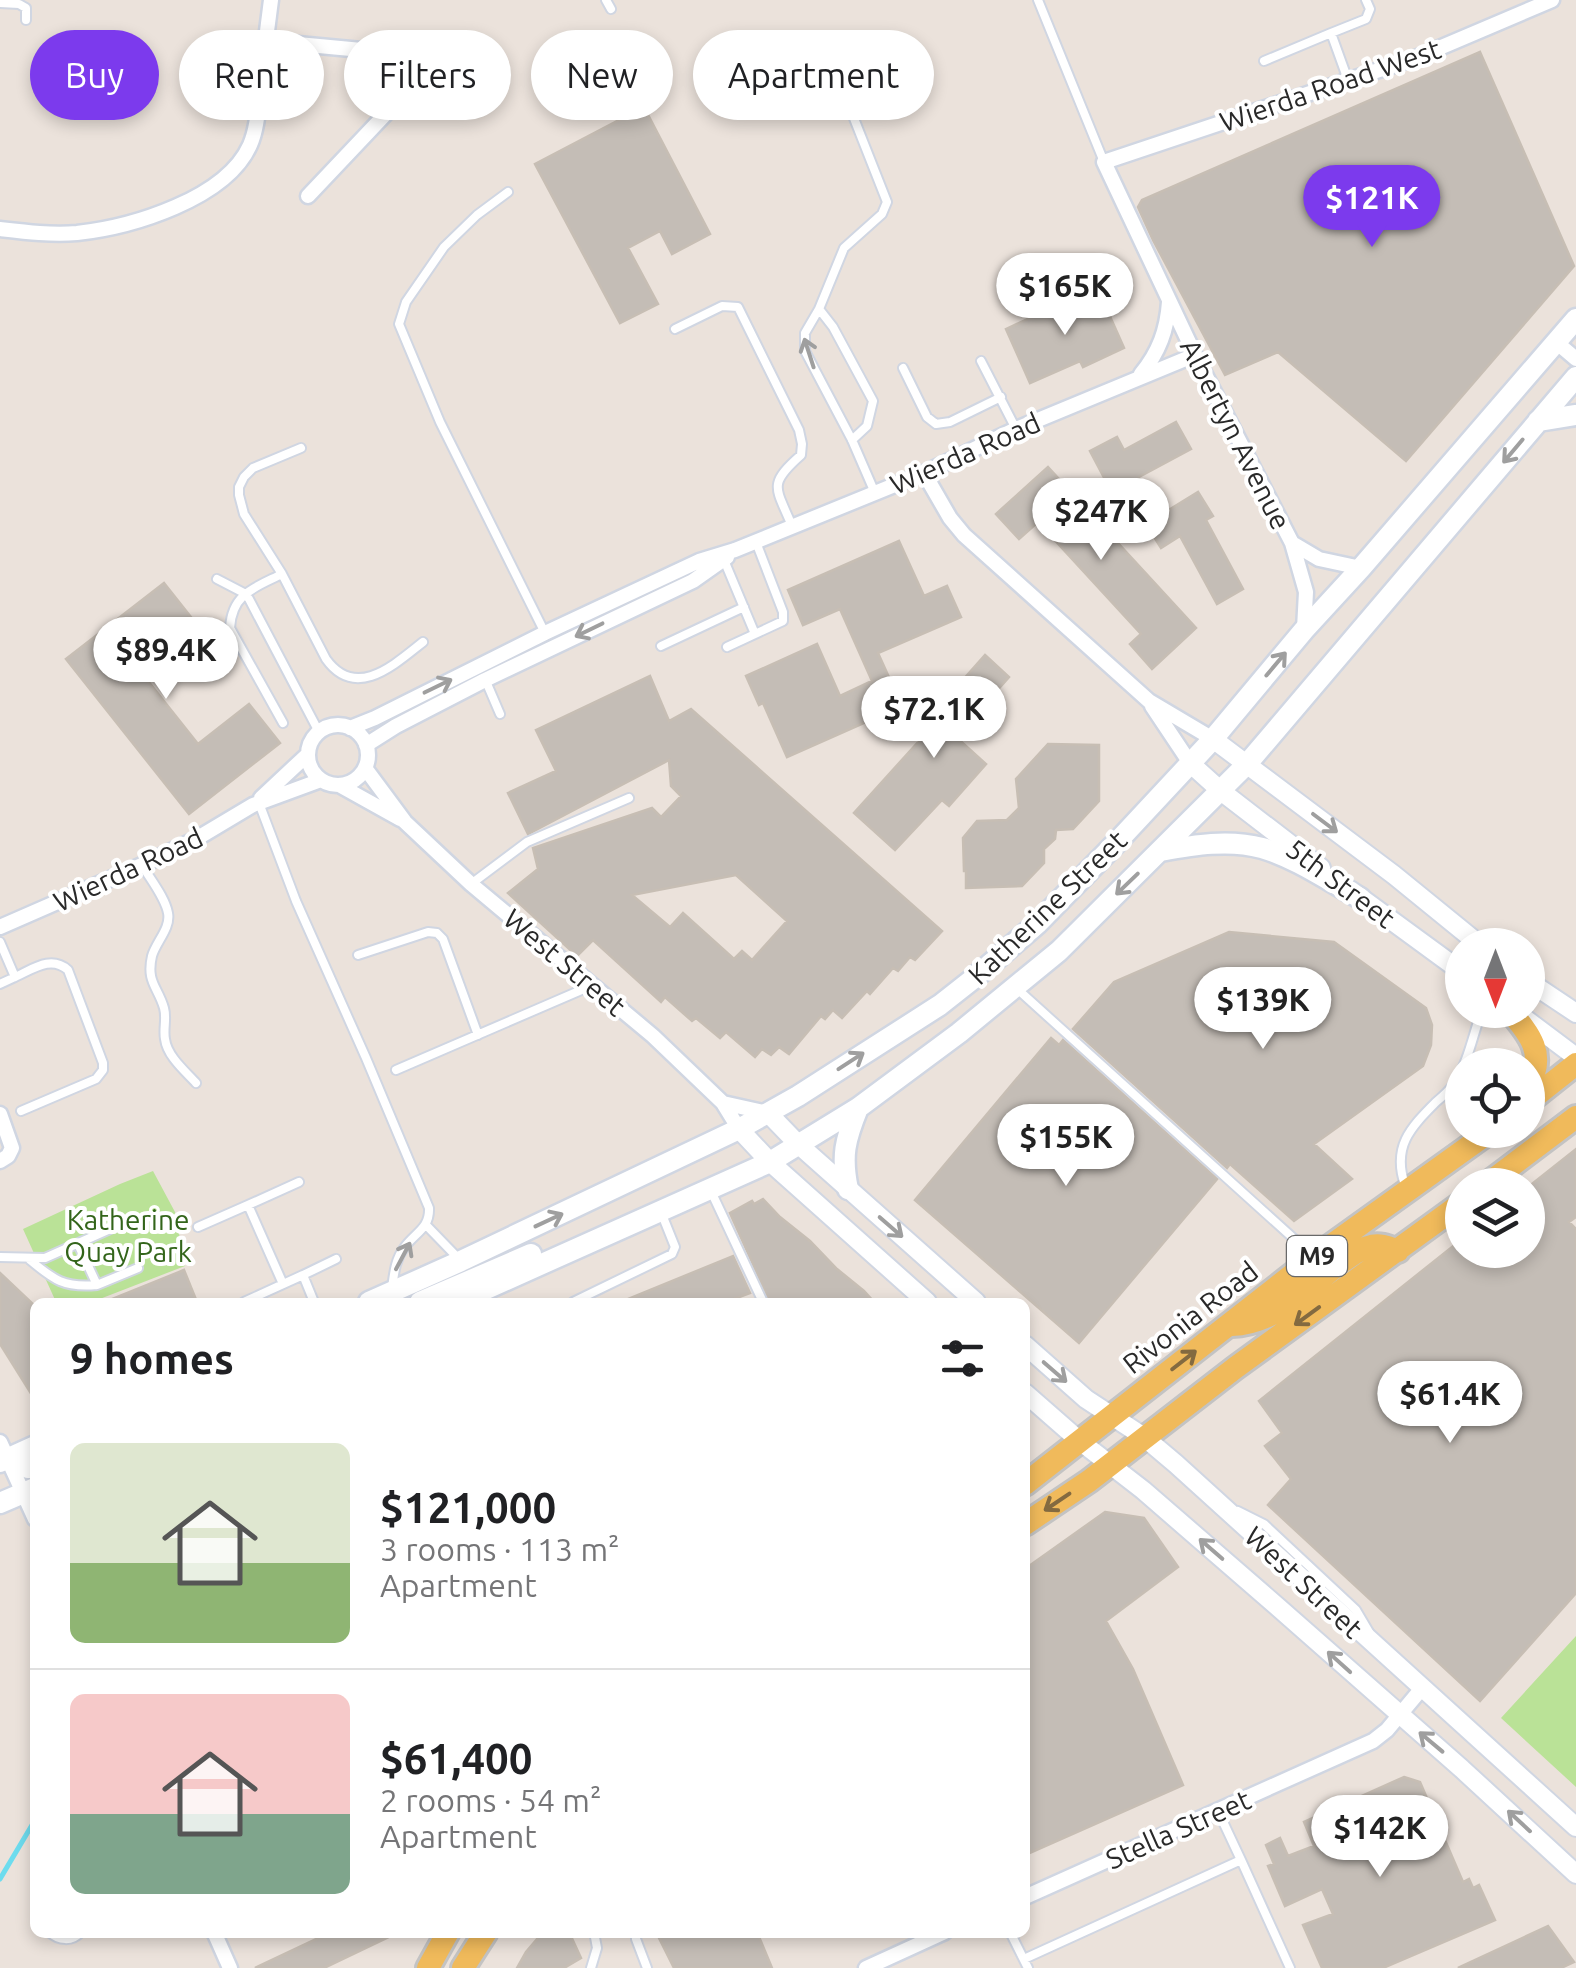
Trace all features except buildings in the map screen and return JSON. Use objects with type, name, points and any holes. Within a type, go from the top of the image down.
[{"type":"main road","name":"Katherine Street","points":[[378,1298],[740,1129],[940,1005],[974,979],[1037,924],[1213,739],[1576,320]]},
{"type":"main road","name":"Katherine Street","points":[[466,1298],[770,1162],[858,1108],[959,1034],[1059,951],[1247,764],[1576,376]]},
{"type":"main road","points":[[1538,421],[1576,415]]},
{"type":"main road","points":[[1161,851],[1228,843],[1261,848],[1360,898]]},
{"type":"main road","points":[[1545,1087],[1576,1060]]},
{"type":"main road","points":[[848,1189],[844,1148],[858,1108]]},
{"type":"main road","points":[[1508,1168],[1576,1117]]},
{"type":"main road","name":"Rivonia Road","points":[[1030,1480],[1315,1258],[1466,1148]]},
{"type":"main road","points":[[429,1298],[702,1181],[739,1167],[770,1162]]},
{"type":"main road","name":"M9","points":[[1030,1521],[1089,1481],[1251,1356],[1445,1215]]},
{"type":"main road","points":[[1229,1326],[1250,1325],[1268,1317],[1367,1246],[1383,1245],[1398,1251]]},
{"type":"main road","points":[[2,1454],[30,1447]]},
{"type":"main road","points":[[2,1454],[30,1468]]},
{"type":"main road","points":[[0,1499],[29,1490]]},
{"type":"main road","points":[[428,1968],[445,1938]]},
{"type":"main road","points":[[462,1968],[482,1938]]},
{"type":"street","points":[[267,30],[271,0]]},
{"type":"street","name":"Wierda Road West","points":[[1104,162],[1442,47],[1552,0]]},
{"type":"street","points":[[308,196],[414,86],[421,68],[419,61],[404,54],[324,46]]},
{"type":"street","points":[[0,229],[38,233],[99,230],[150,216],[196,196],[231,172],[255,134],[257,120]]},
{"type":"street","name":"Albertyn Avenue","points":[[1104,162],[1195,355],[1292,543],[1306,592],[1304,630]]},
{"type":"street","points":[[1138,378],[1158,350],[1168,321],[1169,300]]},
{"type":"street","points":[[1556,342],[1576,359]]},
{"type":"street","name":"Wierda Road","points":[[366,745],[545,633],[702,576],[727,554],[1195,355]]},
{"type":"street","points":[[924,473],[964,535],[1149,702],[1213,739]]},
{"type":"street","name":"Albertyn Avenue","points":[[1292,543],[1318,559],[1362,568]]},
{"type":"street","name":"Wierda Road","points":[[350,728],[552,648],[628,602]]},
{"type":"street","points":[[545,633],[552,648]]},
{"type":"street","points":[[1149,702],[1190,763]]},
{"type":"street","points":[[329,726],[350,728],[366,745],[368,761],[352,782],[339,785],[321,780],[314,773],[309,746],[319,732],[329,726]]},
{"type":"street","name":"5th Street","points":[[1213,739],[1459,928]]},
{"type":"street","name":"Wierda Road","points":[[256,804],[308,755]]},
{"type":"street","name":"5th Street","points":[[1190,763],[1221,791],[1445,960]]},
{"type":"street","name":"West Street","points":[[365,768],[405,822],[471,884],[653,1036],[724,1103],[740,1129],[770,1162],[923,1298]]},
{"type":"street","name":"Wierda Road","points":[[0,927],[142,865],[256,804],[321,780]]},
{"type":"street","name":"West Street","points":[[339,785],[405,822]]},
{"type":"street","points":[[1545,993],[1576,1014]]},
{"type":"street","points":[[1534,1028],[1576,1060]]},
{"type":"street","points":[[724,1103],[768,1113],[971,1298]]},
{"type":"street","points":[[0,1114],[12,1148],[0,1161]]},
{"type":"street","name":"West Street","points":[[1030,1349],[1086,1399],[1144,1437],[1576,1827]]},
{"type":"street","name":"West Street","points":[[1030,1397],[1144,1490],[1462,1768],[1576,1874]]},
{"type":"street","points":[[2,1454],[29,1490]]},
{"type":"street","name":"Stella Street","points":[[1030,1895],[1374,1741],[1423,1687]]},
{"type":"street","points":[[217,1938],[230,1968]]},
{"type":"street","points":[[866,1968],[932,1938]]},
{"type":"lane","points":[[1038,0],[1104,162]]},
{"type":"lane","points":[[1264,61],[1366,19],[1370,9],[1366,0]]},
{"type":"lane","points":[[0,3],[20,4],[26,8],[26,20]]},
{"type":"lane","points":[[1331,33],[1348,80]]},
{"type":"lane","points":[[855,120],[887,202],[882,214],[844,248],[804,333],[805,351],[875,493]]},
{"type":"lane","points":[[508,192],[444,247],[406,302],[400,324],[440,422],[545,633]]},
{"type":"lane","points":[[675,329],[722,306],[738,308],[799,430],[801,454],[780,474],[778,484],[778,494],[792,526]]},
{"type":"lane","points":[[819,308],[874,401],[867,426],[852,440]]},
{"type":"lane","points":[[982,361],[1016,429]]},
{"type":"lane","points":[[904,368],[928,417],[936,424],[950,422],[1000,397]]},
{"type":"lane","points":[[301,448],[253,468],[239,487],[244,514],[282,574],[326,659],[344,675],[366,677],[385,672],[423,642]]},
{"type":"lane","points":[[727,646],[780,623],[783,618],[756,542]]},
{"type":"lane","points":[[727,554],[755,634]]},
{"type":"lane","points":[[282,574],[244,593],[231,616],[230,628],[283,723]]},
{"type":"lane","points":[[217,579],[244,593],[319,732]]},
{"type":"lane","points":[[661,646],[744,607]]},
{"type":"lane","points":[[482,673],[500,714]]},
{"type":"lane","points":[[471,884],[527,842],[629,798]]},
{"type":"lane","points":[[256,804],[424,1193],[429,1216],[426,1226],[404,1247],[396,1262],[392,1292]]},
{"type":"lane","points":[[142,865],[168,909],[168,924],[153,951],[150,967],[151,981],[164,1007],[165,1043],[196,1083]]},
{"type":"lane","points":[[358,955],[428,932],[437,933],[443,939],[478,1034]]},
{"type":"lane","points":[[0,942],[15,977]]},
{"type":"lane","points":[[0,984],[50,962],[60,963],[68,970],[103,1063],[96,1078],[21,1111]]},
{"type":"lane","points":[[396,1070],[593,985]]},
{"type":"lane","points":[[1015,987],[1315,1258]]},
{"type":"lane","points":[[1406,1189],[1400,1161],[1402,1145],[1414,1124],[1454,1085],[1476,1028]]},
{"type":"lane","points":[[198,1226],[299,1182]]},
{"type":"lane","points":[[710,1189],[761,1298]]},
{"type":"lane","points":[[248,1206],[283,1284]]},
{"type":"lane","points":[[581,1298],[672,1254],[675,1247],[660,1211]]},
{"type":"lane","points":[[0,1257],[49,1257],[120,1225]]},
{"type":"lane","points":[[426,1226],[461,1262]]},
{"type":"lane","points":[[78,1244],[97,1285]]},
{"type":"lane","points":[[29,1259],[54,1280],[79,1286],[97,1285],[138,1268]]},
{"type":"lane","points":[[253,1298],[336,1260]]},
{"type":"lane","points":[[302,1275],[312,1298]]},
{"type":"lane","points":[[1218,1811],[1290,1968]]},
{"type":"lane","points":[[1013,1938],[1026,1964],[1241,1860]]},
{"type":"lane","points":[[591,1968],[597,1948],[595,1938]]},
{"type":"lane","points":[[636,1939],[648,1968]]},
{"type":"green space","name":"Katherine Quay Park","points":[[153,1171],[175,1212],[185,1266],[102,1298],[54,1298],[23,1229]]},
{"type":"green space","points":[[1576,1636],[1576,1787],[1501,1718]]},
{"type":"waterway","points":[[0,1879],[30,1828]]}]
